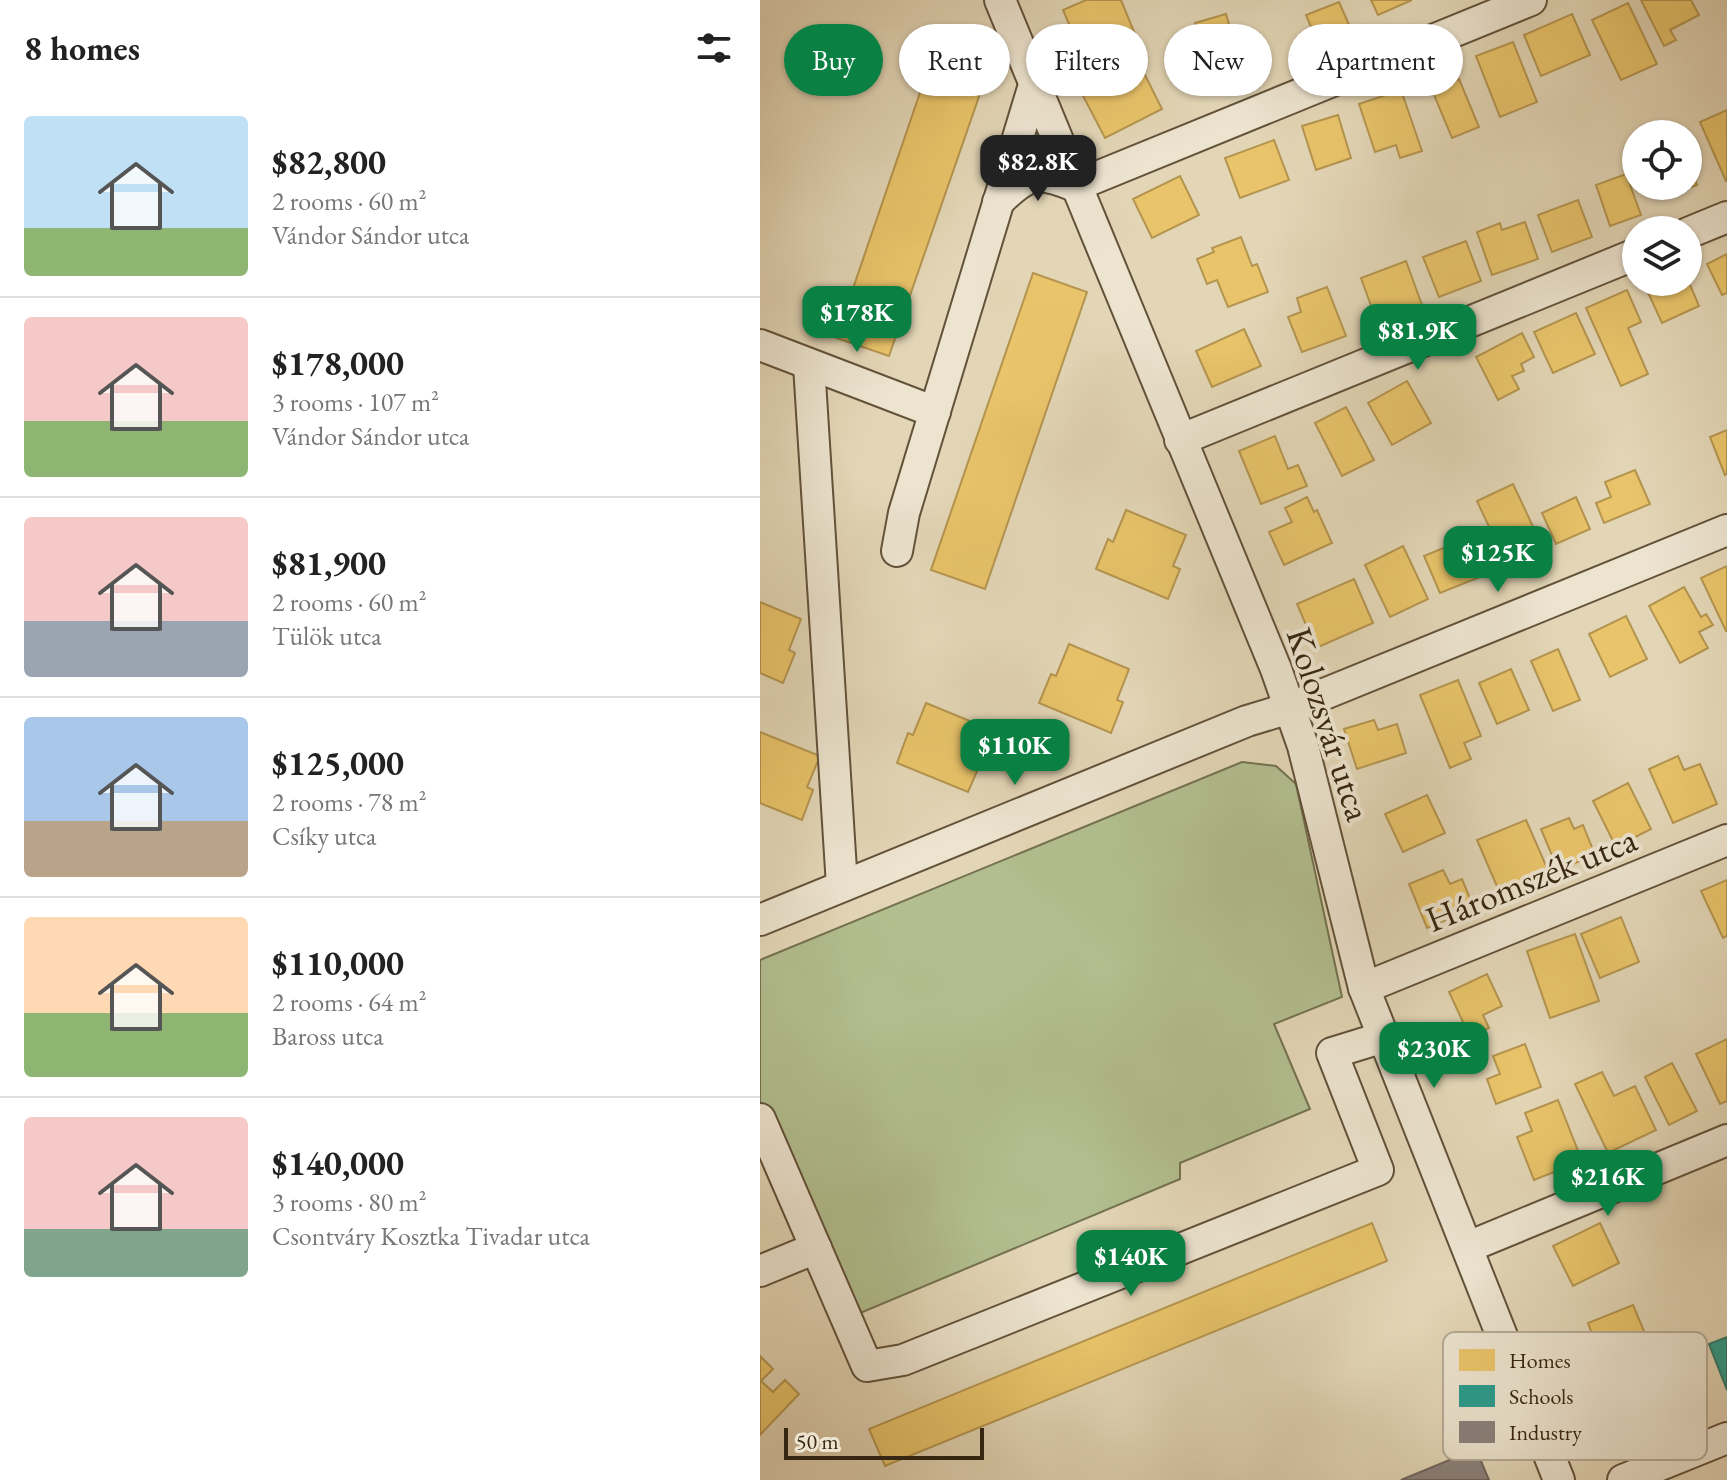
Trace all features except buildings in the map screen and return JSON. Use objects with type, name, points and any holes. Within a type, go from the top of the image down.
[{"type":"street","name":"Kolozsvár utca","points":[[1000,0],[1026,65]]},
{"type":"street","points":[[998,202],[1019,182],[1032,175],[1044,175],[1075,186],[1531,0]]},
{"type":"street","points":[[897,551],[904,513],[1031,96]]},
{"type":"street","name":"Kolozsvár utca","points":[[1038,96],[1290,708],[1303,746],[1364,988],[1501,1332]]},
{"type":"street","points":[[1702,227],[1727,217]]},
{"type":"street","points":[[1180,440],[1622,260]]},
{"type":"street","points":[[760,345],[935,412]]},
{"type":"street","points":[[809,365],[842,886]]},
{"type":"street","points":[[760,920],[1247,721],[1290,708],[1727,530]]},
{"type":"street","name":"Háromszék utca","points":[[1364,988],[1727,840]]},
{"type":"street","points":[[760,1119],[867,1366],[903,1360],[1378,1170],[1332,1053],[1384,1037]]},
{"type":"street","points":[[1468,1247],[1727,1140]]},
{"type":"street","points":[[760,1271],[816,1248]]},
{"type":"street","points":[[1707,1446],[1727,1438]]},
{"type":"street","name":"Kolozsvár utca","points":[[1551,1460],[1559,1480]]},
{"type":"street","points":[[1623,1480],[1673,1460]]},
{"type":"green space","points":[[1242,762],[1276,766],[1296,784],[1342,997],[1274,1024],[1310,1109],[1180,1163],[1180,1179],[834,1324],[760,1154],[760,960]]}]
